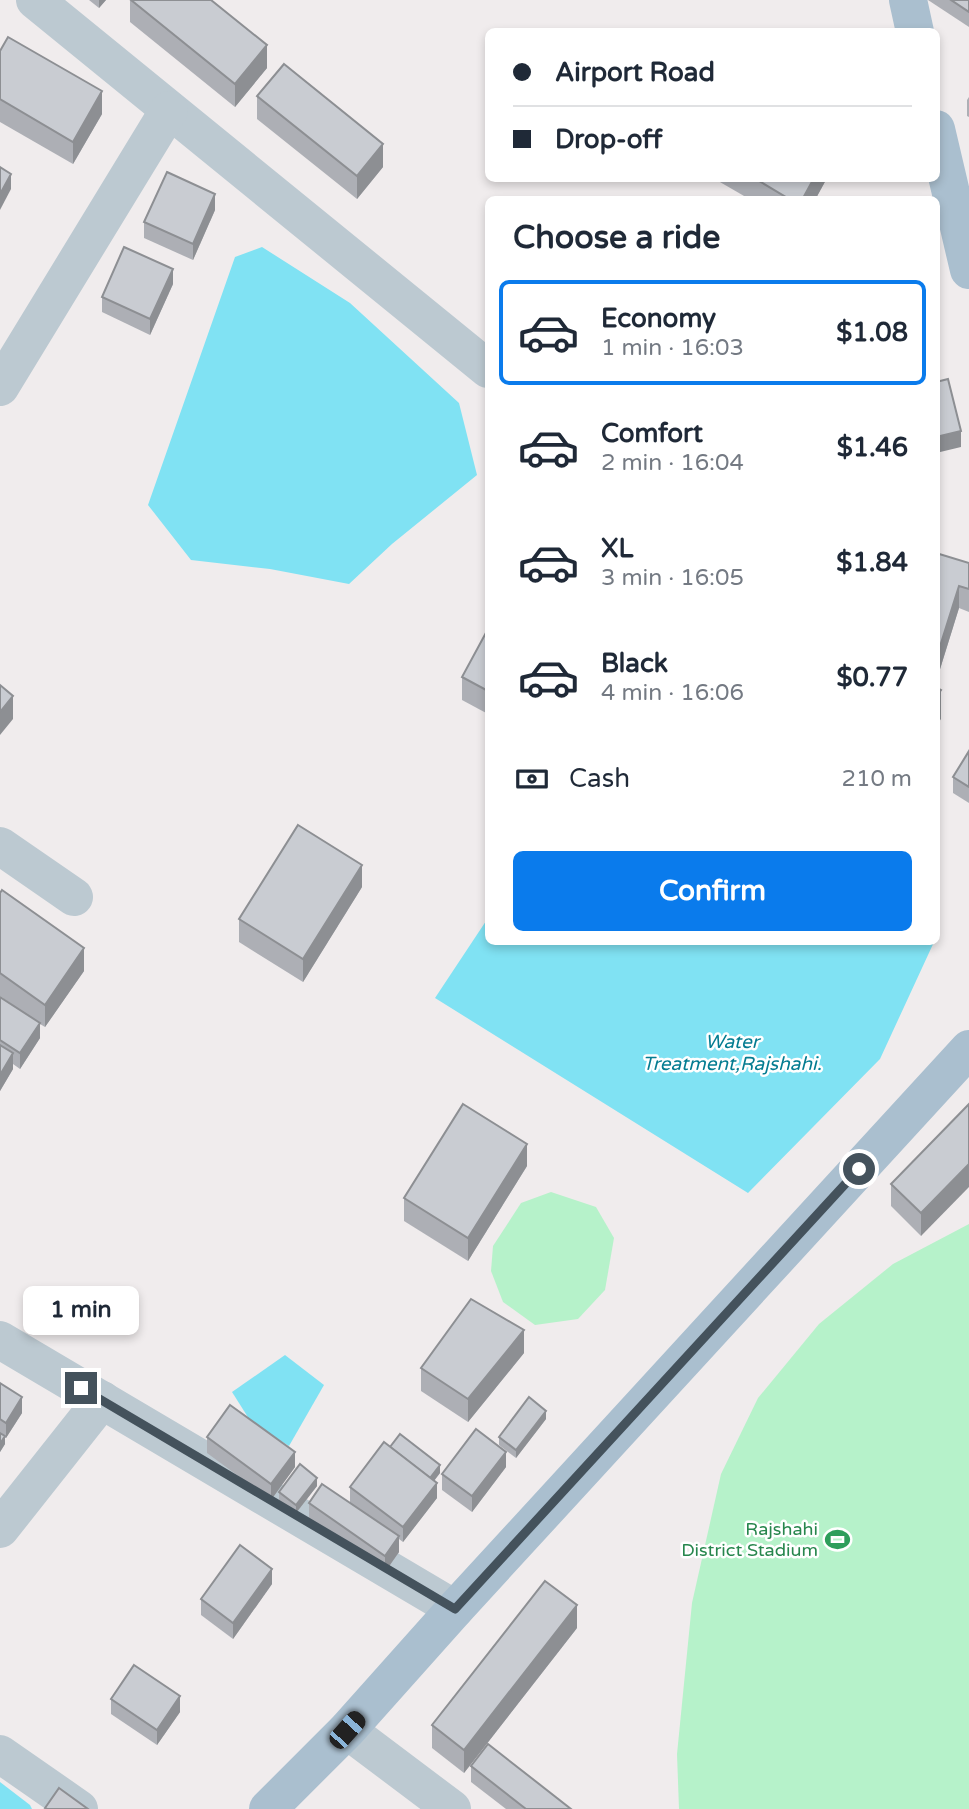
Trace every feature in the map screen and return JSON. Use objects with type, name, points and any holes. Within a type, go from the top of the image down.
[{"type":"main road","points":[[908,0],[914,28]]},
{"type":"main road","points":[[940,146],[969,270]]},
{"type":"main road","points":[[268,1809],[347,1730],[969,1049]]},
{"type":"street","points":[[35,0],[485,367]]},
{"type":"street","points":[[0,387],[169,110]]},
{"type":"street","points":[[6,862],[74,897]]},
{"type":"street","points":[[0,1340],[455,1609]]},
{"type":"street","points":[[0,1529],[102,1401]]},
{"type":"street","points":[[347,1730],[452,1809]]},
{"type":"street","points":[[0,1754],[79,1809]]},
{"type":"green space","points":[[551,1192],[596,1207],[614,1238],[605,1290],[578,1319],[535,1325],[503,1302],[491,1271],[493,1246],[521,1203]]},
{"type":"green space","name":"Rajshahi District Stadium","points":[[969,1224],[969,1809],[679,1809],[677,1754],[692,1603],[721,1474],[758,1398],[819,1324],[893,1264]]},
{"type":"water","points":[[262,247],[350,303],[459,403],[477,475],[392,544],[349,584],[270,569],[191,560],[148,505],[235,257]]},
{"type":"water","name":"Water Treatment,Rajshahi.","points":[[485,923],[485,945],[933,945],[880,1059],[748,1193],[435,998]]},
{"type":"water","points":[[285,1355],[324,1385],[289,1446],[251,1422],[232,1392]]},
{"type":"water","points":[[0,1782],[30,1805],[32,1809],[0,1809]]},
{"type":"building","points":[[131,0],[211,0],[267,45],[235,84]]},
{"type":"building","points":[[951,0],[969,0],[969,12]]},
{"type":"building","points":[[8,37],[102,91],[73,142],[0,99],[0,51]]},
{"type":"building","points":[[284,64],[383,144],[357,176],[257,96]]},
{"type":"building","points":[[0,167],[11,174],[0,194]]},
{"type":"building","points":[[167,172],[215,194],[193,244],[144,222]]},
{"type":"building","points":[[761,182],[812,182],[804,196],[784,196]]},
{"type":"building","points":[[124,247],[173,269],[150,319],[102,297]]},
{"type":"building","points":[[948,379],[961,431],[940,436],[940,381]]},
{"type":"building","points":[[940,554],[969,563],[969,589],[959,586],[940,646]]},
{"type":"building","points":[[485,635],[485,689],[462,677]]},
{"type":"building","points":[[0,685],[13,696],[0,712]]},
{"type":"building","points":[[969,751],[969,787],[953,777]]},
{"type":"building","points":[[298,825],[362,865],[303,959],[239,919]]},
{"type":"building","points":[[2,890],[84,948],[45,1005],[0,973]]},
{"type":"building","points":[[0,997],[40,1023],[20,1053],[0,1040]]},
{"type":"building","points":[[0,1045],[13,1053],[0,1075]]},
{"type":"building","points":[[463,1104],[527,1144],[468,1238],[404,1198]]},
{"type":"building","points":[[969,1104],[969,1164],[921,1213],[891,1184]]},
{"type":"building","points":[[471,1299],[524,1330],[468,1399],[421,1368]]},
{"type":"building","points":[[0,1383],[22,1397],[6,1423],[0,1419]]},
{"type":"building","points":[[529,1397],[546,1411],[516,1450],[499,1437]]},
{"type":"building","points":[[230,1405],[295,1452],[271,1484],[207,1437]]},
{"type":"building","points":[[476,1429],[506,1452],[472,1496],[442,1474]]},
{"type":"building","points":[[400,1434],[440,1465],[430,1478],[390,1447]]},
{"type":"building","points":[[384,1442],[437,1483],[403,1527],[350,1487]]},
{"type":"building","points":[[300,1464],[317,1478],[296,1505],[279,1492]]},
{"type":"building","points":[[322,1484],[399,1536],[385,1556],[309,1503]]},
{"type":"building","points":[[240,1545],[272,1569],[233,1623],[201,1599]]},
{"type":"building","points":[[545,1581],[577,1605],[464,1750],[432,1725]]},
{"type":"building","points":[[134,1665],[180,1696],[157,1730],[111,1699]]},
{"type":"building","points":[[488,1744],[571,1809],[526,1809],[471,1766]]},
{"type":"building","points":[[59,1788],[88,1809],[45,1808]]},
{"type":"place","name":"Rajshahi District Stadium","points":[[838,1539]]},
{"type":"route","points":[[81,1388],[455,1609],[859,1169]]}]
